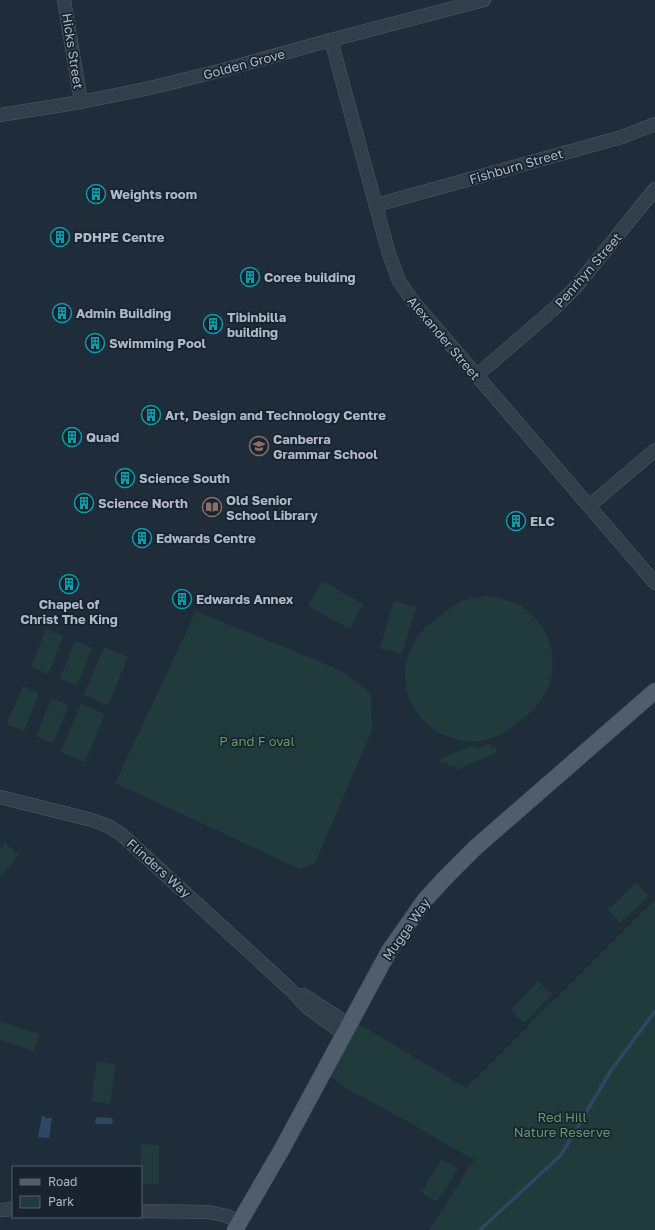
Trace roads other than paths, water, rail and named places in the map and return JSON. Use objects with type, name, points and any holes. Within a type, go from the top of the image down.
[{"type":"main road","name":"Mugga Way","points":[[237,1226],[282,1149],[389,951],[420,906],[444,879],[501,825],[655,691]]},
{"type":"street","name":"Hicks Street","points":[[64,0],[81,102]]},
{"type":"street","name":"Golden Grove","points":[[0,115],[81,102],[150,88],[217,72],[331,40],[484,0]]},
{"type":"street","name":"Alexander Street","points":[[331,40],[394,270],[405,291],[476,376],[655,582]]},
{"type":"street","name":"Fishburn Street","points":[[376,206],[622,137],[655,124]]},
{"type":"street","name":"Penrhyn Street","points":[[476,376],[556,307],[575,288],[655,189]]},
{"type":"street","points":[[589,506],[655,450]]},
{"type":"street","name":"Flinders Way","points":[[0,797],[92,820],[108,826],[118,832],[130,841],[290,989],[314,1001],[347,1029]]},
{"type":"street","points":[[0,1210],[12,1209]]},
{"type":"street","points":[[142,1211],[208,1212],[227,1216],[237,1226]]},
{"type":"water","points":[[42,1116],[45,1116],[45,1118],[52,1118],[49,1138],[38,1137]]},
{"type":"water","points":[[96,1117],[112,1118],[113,1123],[96,1124]]},
{"type":"waterway","points":[[480,1230],[561,1155],[610,1072],[655,1011]]},
{"type":"place","name":"Weights room","points":[[96,194]]},
{"type":"place","name":"PDHPE Centre","points":[[60,237]]},
{"type":"place","name":"Coree building","points":[[250,277]]},
{"type":"place","name":"Admin Building","points":[[62,313]]},
{"type":"place","name":"Tibinbilla building","points":[[213,324]]},
{"type":"place","name":"Swimming Pool","points":[[95,343]]},
{"type":"place","name":"Art, Design and Technology Centre","points":[[151,415]]},
{"type":"place","name":"Quad","points":[[72,437]]},
{"type":"place","name":"Canberra Grammar School","points":[[259,446]]},
{"type":"place","name":"Science South","points":[[125,478]]},
{"type":"place","name":"Science North","points":[[84,503]]},
{"type":"place","name":"Old Senior School Library","points":[[212,507]]},
{"type":"place","name":"ELC","points":[[516,521]]},
{"type":"place","name":"Edwards Centre","points":[[142,538]]},
{"type":"place","name":"Chapel of Christ The King","points":[[69,584]]},
{"type":"place","name":"Edwards Annex","points":[[182,599]]},
{"type":"park label","name":"P and F oval","points":[[257,741]]},
{"type":"park label","name":"Red Hill Nature Reserve","points":[[562,1124]]}]
